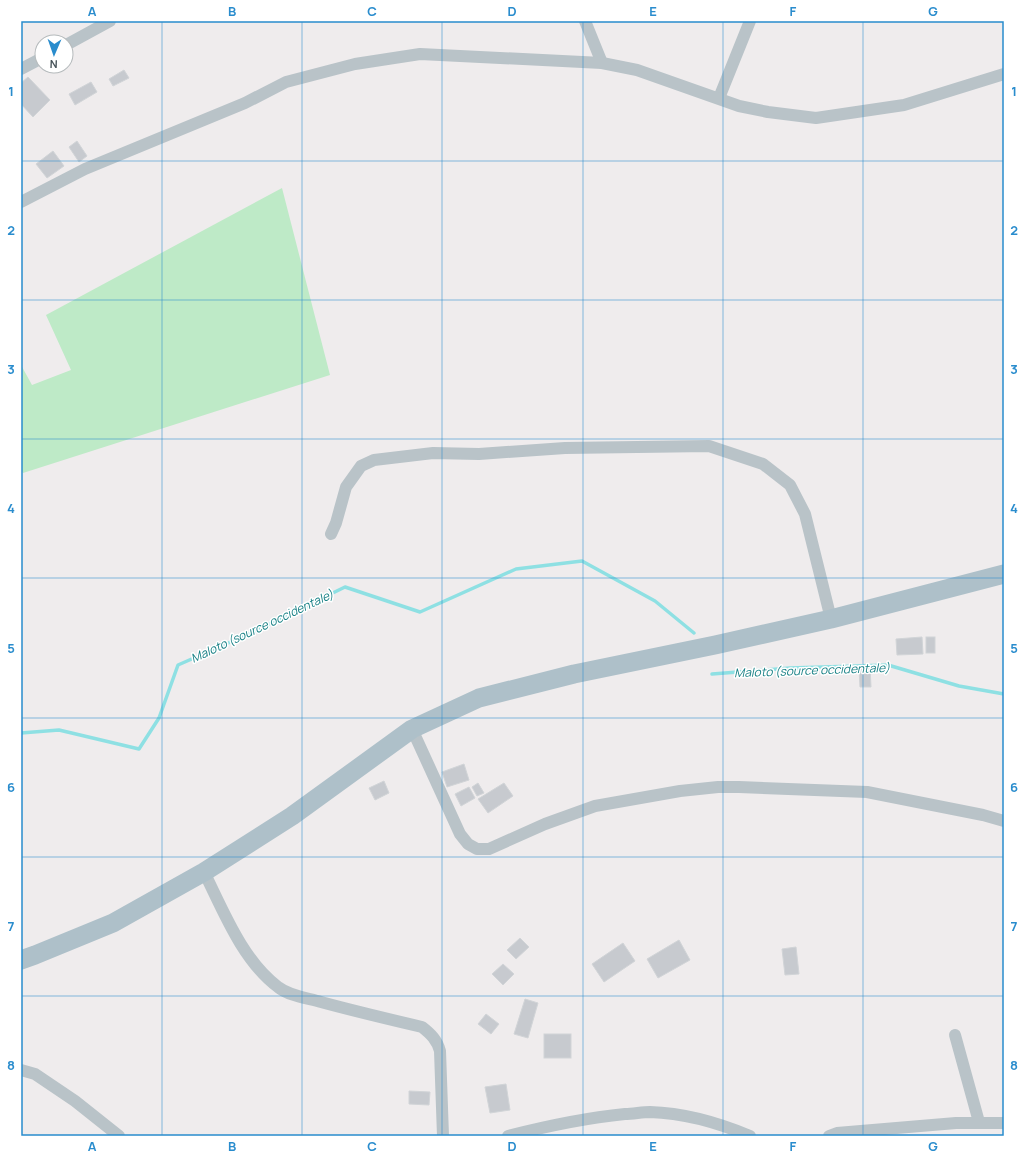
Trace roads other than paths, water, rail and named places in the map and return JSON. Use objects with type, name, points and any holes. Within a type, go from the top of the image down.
[{"type":"main road","points":[[21,960],[113,923],[204,872],[292,816],[412,730],[479,698],[574,674],[831,619],[1004,574]]},
{"type":"street","points":[[74,41],[110,21]]},
{"type":"street","points":[[585,21],[602,63]]},
{"type":"street","points":[[718,98],[750,21]]},
{"type":"street","points":[[21,202],[85,169],[245,103],[286,82],[356,64],[420,54],[602,63],[637,70],[740,106],[768,112],[816,118],[904,105],[1004,74]]},
{"type":"street","points":[[21,69],[34,62]]},
{"type":"street","points":[[331,534],[336,523],[346,487],[362,466],[374,460],[433,453],[479,454],[566,448],[709,446],[763,464],[790,485],[805,514],[831,619]]},
{"type":"street","points":[[412,730],[460,834],[468,844],[477,849],[489,849],[545,824],[595,806],[680,791],[718,787],[867,792],[983,815],[1004,822]]},
{"type":"street","points":[[204,872],[230,923],[254,964],[279,988],[308,998],[422,1027],[430,1033],[438,1042],[440,1051],[443,1136]]},
{"type":"street","points":[[955,1035],[979,1122]]},
{"type":"street","points":[[21,1070],[35,1074],[75,1101],[119,1136]]},
{"type":"street","points":[[508,1136],[542,1131],[599,1117],[650,1112],[683,1116],[720,1130],[750,1136]]},
{"type":"street","points":[[829,1136],[837,1133],[956,1123],[1004,1122]]},
{"type":"waterway","name":"Maloto (source occidentale)","points":[[21,733],[59,730],[139,749],[159,718],[178,665],[251,633],[345,587],[420,612],[516,569],[582,561],[655,601],[694,633]]},
{"type":"waterway","name":"Maloto (source occidentale)","points":[[712,674],[790,668],[888,665],[959,686],[1004,694]]}]
